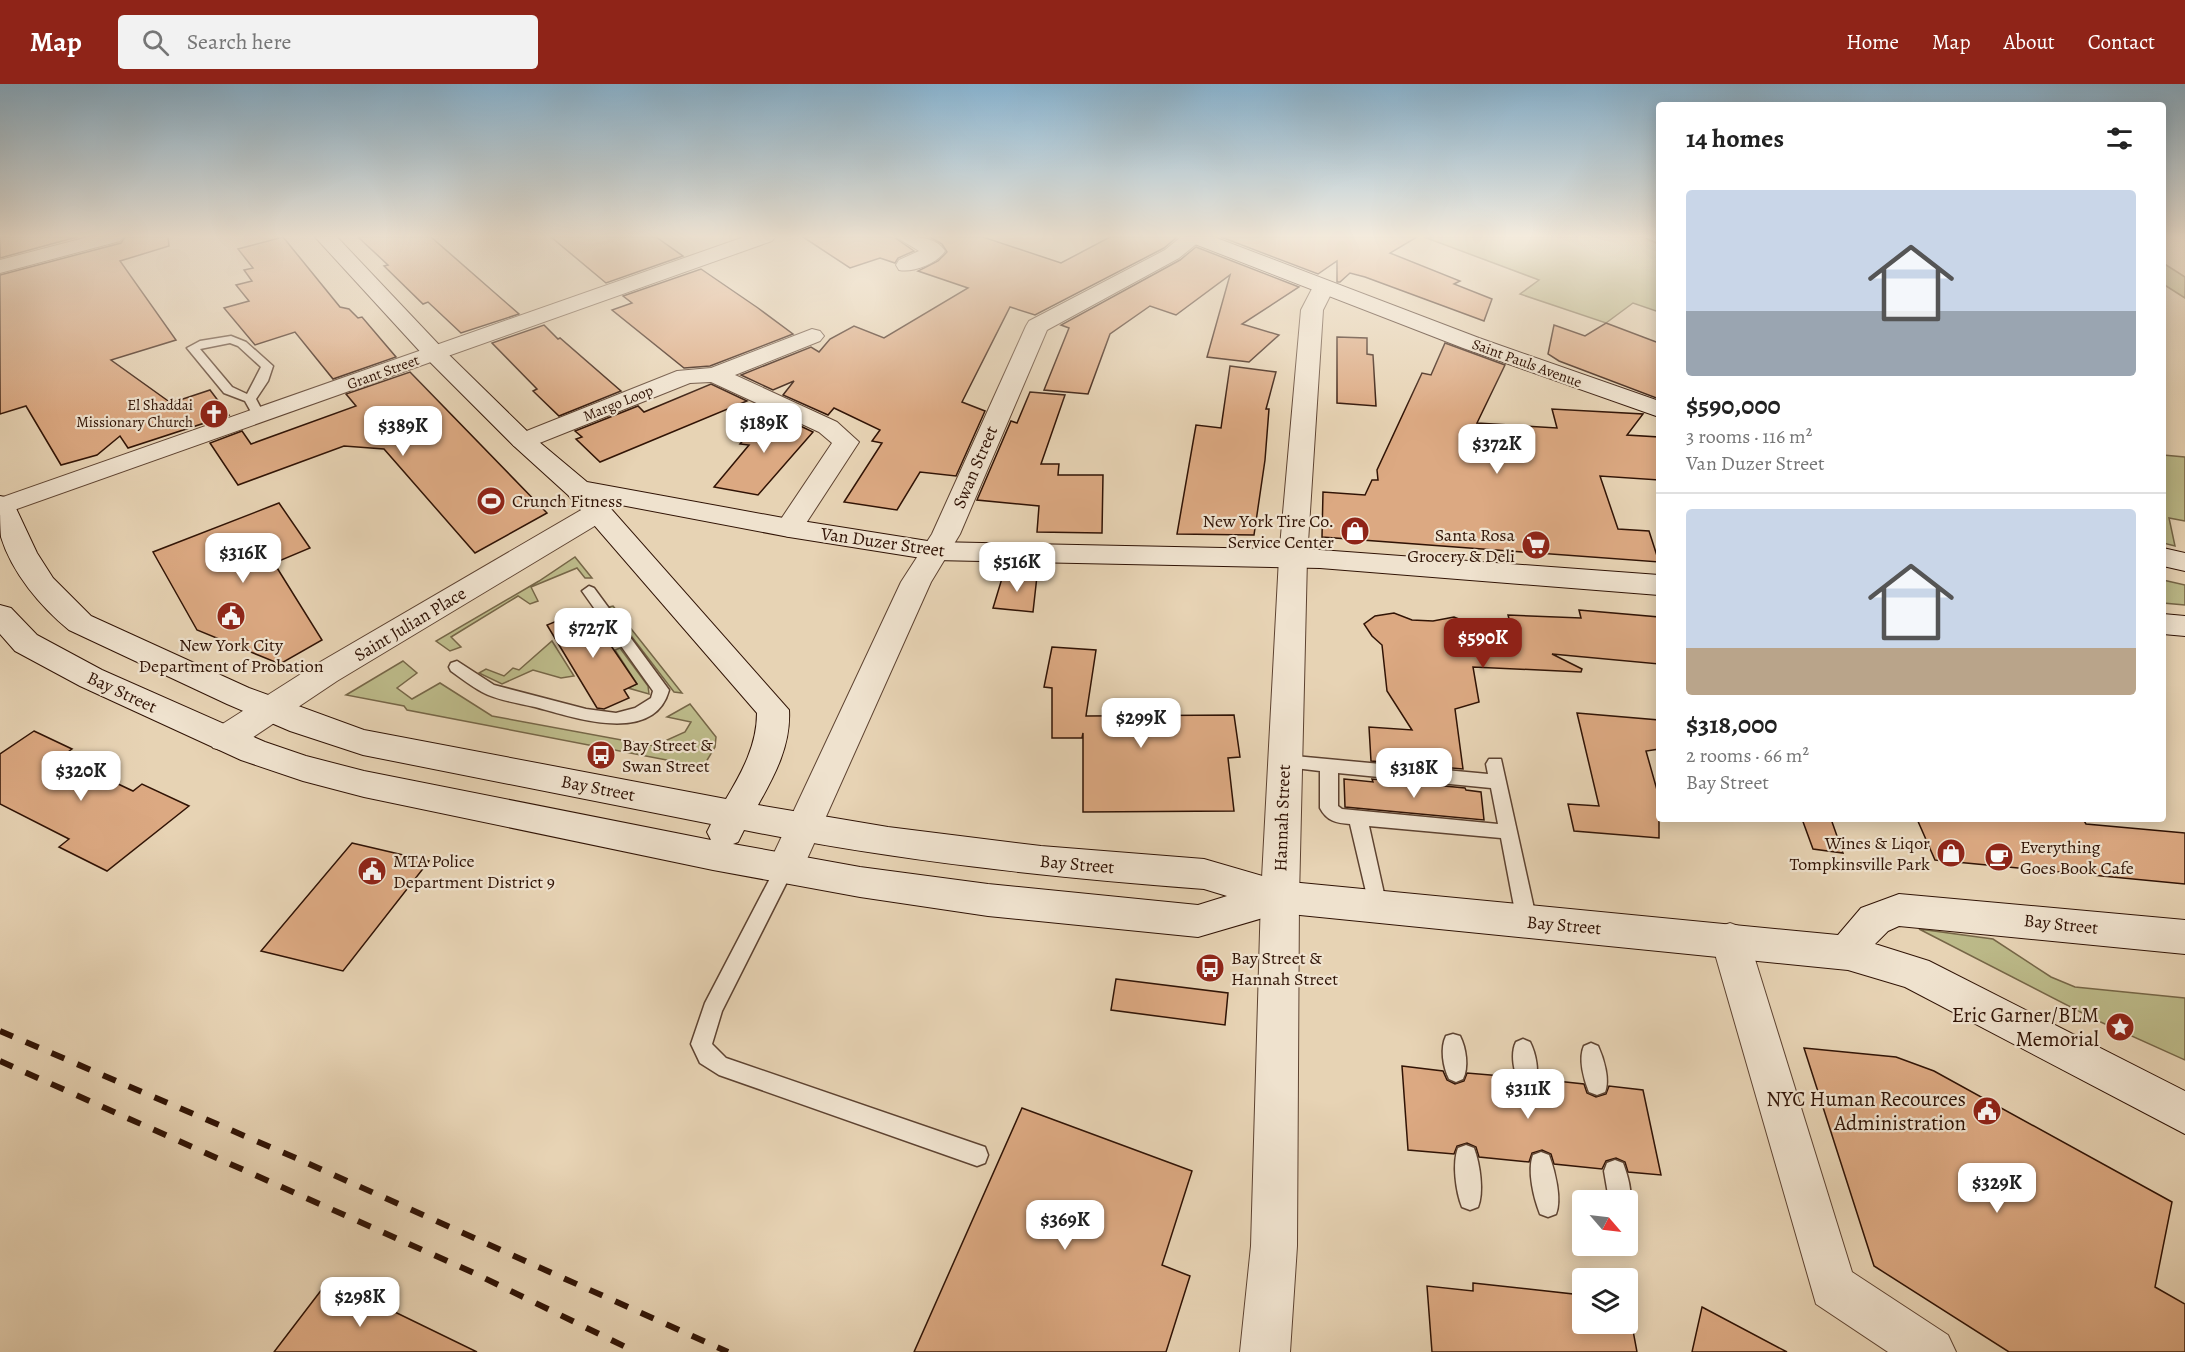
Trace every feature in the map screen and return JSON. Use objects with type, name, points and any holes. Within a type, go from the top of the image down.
[{"type":"main road","points":[[381,296],[523,441],[578,489],[773,710],[775,722],[763,761],[713,855]]},
{"type":"main road","name":"Grant Street","points":[[0,506],[255,407],[434,353],[596,296]]},
{"type":"main road","name":"Swan Street","points":[[785,868],[916,582],[946,534],[1037,326],[1093,296]]},
{"type":"main road","name":"Hannah Street","points":[[1265,1352],[1274,1245],[1280,897],[1293,558],[1312,310],[1319,296]]},
{"type":"main road","name":"Saint Pauls Avenue","points":[[1346,296],[1656,408]]},
{"type":"main road","name":"Margo Loop","points":[[523,441],[686,376],[715,375],[812,336]]},
{"type":"main road","name":"Margo Loop","points":[[715,375],[828,427],[846,442],[789,528]]},
{"type":"main road","name":"Van Duzer Street","points":[[578,489],[789,528],[934,551],[1293,558],[1656,585]]},
{"type":"main road","name":"Bay Street","points":[[0,506],[43,586],[71,617],[146,656],[271,709],[363,742],[734,815],[888,842],[1041,861],[1204,873],[1280,897],[1848,953],[1915,973],[2185,1113]]},
{"type":"main road","name":"Saint Julian Place","points":[[225,739],[326,673],[598,512]]},
{"type":"main road","points":[[2166,558],[2185,562]]},
{"type":"main road","name":"Bay Street","points":[[0,615],[26,643],[50,657],[225,739],[303,768],[364,784],[713,855],[988,900],[1198,921],[1280,897]]},
{"type":"main road","points":[[2166,624],[2185,626]]},
{"type":"main road","name":"Bay Street","points":[[1848,953],[1869,924],[1885,913],[1899,910],[2185,937]]},
{"type":"main road","points":[[1730,940],[1833,1287],[1931,1352]]},
{"type":"lane","points":[[231,339],[257,355],[267,366],[255,407],[228,390],[193,348],[204,343],[231,339]]},
{"type":"lane","points":[[457,667],[489,689],[544,706],[616,720],[640,713],[658,701],[661,690],[589,591]]},
{"type":"lane","points":[[1284,761],[1329,765],[1385,777],[1438,782],[1499,782]]},
{"type":"lane","points":[[1495,764],[1527,922]]},
{"type":"lane","points":[[1329,765],[1329,808],[1336,816],[1389,818],[1510,832]]},
{"type":"lane","points":[[1358,818],[1378,908]]},
{"type":"lane","points":[[785,868],[712,1009],[701,1044],[707,1056],[719,1065],[977,1155]]},
{"type":"lane","points":[[1453,1043],[1456,1072]]},
{"type":"lane","points":[[1523,1049],[1527,1078]]},
{"type":"lane","points":[[1591,1053],[1597,1085]]},
{"type":"lane","points":[[1466,1156],[1470,1199]]},
{"type":"lane","points":[[1541,1163],[1548,1206]]},
{"type":"lane","points":[[1615,1171],[1618,1190]]},
{"type":"shaded area","points":[[1526,296],[1656,296],[1656,311],[1633,303],[1606,323]]},
{"type":"shaded area","points":[[2166,455],[2185,457],[2185,521],[2169,518],[2175,546],[2166,544]]},
{"type":"shaded area","points":[[575,557],[592,578],[585,578],[577,568],[531,587],[538,601],[530,604],[518,596],[451,637],[461,647],[450,651],[436,641],[539,581]]},
{"type":"shaded area","points":[[2166,581],[2185,585],[2185,605],[2166,603]]},
{"type":"shaded area","points":[[613,606],[682,693],[674,692],[609,607]]},
{"type":"shaded area","points":[[552,641],[574,676],[561,678],[533,670],[502,684],[479,673],[486,669],[504,676],[513,668],[519,670]]},
{"type":"shaded area","points":[[620,648],[648,686],[649,694],[628,688],[637,684],[615,650]]},
{"type":"shaded area","points":[[403,661],[417,673],[397,688],[412,699],[440,683],[492,716],[654,746],[685,732],[691,722],[667,717],[690,704],[716,737],[715,747],[703,767],[407,710],[404,706],[346,695]]},
{"type":"shaded area","points":[[1919,929],[1993,939],[2051,977],[2075,987],[2185,998],[2185,1060],[2094,1019]]},
{"type":"building","points":[[0,296],[145,296],[176,340],[111,360],[171,403],[210,390],[229,415],[128,448],[120,436],[97,455],[61,465],[26,406],[0,414]]},
{"type":"building","points":[[245,296],[331,296],[340,307],[349,309],[358,318],[362,317],[396,357],[333,379],[295,332],[255,345],[224,308],[249,301]]},
{"type":"building","points":[[415,296],[499,296],[519,314],[461,333],[428,302],[423,304]]},
{"type":"building","points":[[623,296],[741,296],[793,334],[710,366],[684,368],[612,310],[632,303]]},
{"type":"building","points":[[954,296],[1071,296],[1035,315],[1010,307],[962,402],[985,411],[956,476],[920,472],[897,510],[844,502],[882,443],[872,441],[880,430],[834,408],[828,415],[783,395],[794,381],[773,390],[741,375],[811,347],[819,352],[830,339],[854,326],[884,338]]},
{"type":"building","points":[[1114,296],[1201,296],[1176,315],[1150,306],[1110,334],[1088,394],[1044,390],[1069,328],[1061,325]]},
{"type":"building","points":[[1224,296],[1285,296],[1242,324],[1279,335],[1249,362],[1207,357]]},
{"type":"building","points":[[1417,296],[1485,296],[1492,299],[1484,321]]},
{"type":"building","points":[[1606,323],[1656,342],[1656,398],[1559,361],[1548,354],[1554,325],[1585,336]]},
{"type":"building","points":[[544,325],[621,391],[559,416],[533,391],[537,389],[492,343]]},
{"type":"building","points":[[1337,337],[1367,338],[1367,354],[1373,355],[1376,406],[1337,403]]},
{"type":"building","points":[[1445,343],[1505,365],[1477,423],[1557,428],[1552,409],[1643,414],[1627,435],[1656,437],[1656,480],[1600,476],[1618,529],[1649,531],[1656,553],[1656,562],[1322,537],[1323,492],[1365,495],[1372,480],[1378,480],[1377,470],[1422,373],[1431,375]]},
{"type":"building","points":[[1230,366],[1276,372],[1266,409],[1269,409],[1265,460],[1254,535],[1177,534],[1196,425],[1221,428]]},
{"type":"building","points":[[410,372],[547,513],[475,553],[384,449],[344,446],[238,485],[210,443],[242,431],[251,444],[356,406],[346,394]]},
{"type":"building","points":[[711,384],[747,401],[600,462],[576,439],[582,437],[575,431],[638,406],[644,412]]},
{"type":"building","points":[[1030,392],[1065,395],[1041,464],[1059,464],[1058,475],[1103,475],[1102,533],[1037,532],[1039,506],[977,500],[1011,421],[1017,423]]},
{"type":"building","points":[[769,411],[813,432],[758,495],[714,487],[749,445],[740,444]]},
{"type":"building","points":[[279,503],[310,548],[274,563],[322,640],[280,664],[197,630],[153,552]]},
{"type":"building","points":[[1003,575],[1037,576],[1033,612],[993,608]]},
{"type":"building","points":[[586,609],[637,684],[624,690],[629,698],[604,709],[597,708],[547,625]]},
{"type":"building","points":[[1579,610],[1656,617],[1656,664],[1552,654],[1582,669],[1581,672],[1473,667],[1479,702],[1455,709],[1463,769],[1371,761],[1369,727],[1412,730],[1387,691],[1382,645],[1364,624],[1375,616],[1394,613],[1412,620],[1433,621],[1454,617],[1515,641],[1508,615],[1581,618]]},
{"type":"building","points":[[1052,647],[1096,650],[1086,716],[1234,715],[1240,757],[1228,758],[1234,811],[1083,812],[1083,733],[1082,738],[1052,738],[1052,688],[1044,687]]},
{"type":"building","points":[[1577,713],[1656,720],[1656,749],[1646,751],[1656,786],[1656,822],[1659,822],[1659,838],[1574,831],[1568,804],[1599,806]]},
{"type":"building","points":[[34,731],[72,749],[61,757],[133,791],[142,784],[189,806],[107,871],[59,847],[69,839],[0,804],[0,754]]},
{"type":"building","points":[[1344,779],[1373,782],[1372,779],[1465,788],[1481,792],[1484,820],[1345,807]]},
{"type":"building","points":[[1803,822],[1832,822],[1843,853],[1813,849]]},
{"type":"building","points":[[1918,822],[2085,822],[2086,824],[2185,833],[2185,884],[1935,860]]},
{"type":"building","points":[[352,843],[429,861],[343,971],[261,951]]},
{"type":"building","points":[[1116,979],[1228,993],[1225,1025],[1111,1010]]},
{"type":"building","points":[[1804,1048],[1896,1057],[1934,1071],[2172,1202],[2155,1287],[2185,1304],[2185,1352],[2009,1352],[1874,1266]]},
{"type":"building","points":[[1402,1066],[1443,1071],[1447,1080],[1455,1084],[1464,1081],[1467,1073],[1514,1077],[1518,1086],[1526,1090],[1535,1087],[1538,1079],[1584,1084],[1587,1093],[1596,1097],[1606,1094],[1609,1086],[1643,1090],[1661,1175],[1628,1172],[1625,1162],[1616,1158],[1606,1161],[1602,1169],[1554,1164],[1551,1154],[1542,1150],[1532,1153],[1529,1162],[1479,1157],[1476,1147],[1467,1143],[1457,1146],[1454,1154],[1408,1150]]},
{"type":"building","points":[[1022,1108],[1192,1171],[1162,1265],[1190,1276],[1166,1352],[914,1352]]},
{"type":"building","points":[[329,1280],[477,1352],[274,1352]]},
{"type":"building","points":[[1473,1283],[1572,1294],[1572,1334],[1634,1334],[1637,1352],[1432,1352],[1427,1286],[1473,1291]]},
{"type":"building","points":[[1702,1307],[1787,1352],[1692,1352]]},
{"type":"railway","points":[[0,1031],[296,1158],[728,1352]]},
{"type":"railway","points":[[0,1061],[474,1273],[636,1352]]},
{"type":"place","name":"El Shaddai Missionary Church","points":[[214,414]]},
{"type":"place","name":"Crunch Fitness","points":[[491,501]]},
{"type":"place","name":"New York Tire Co. Service Center","points":[[1355,531]]},
{"type":"place","name":"Santa Rosa Grocery & Deli","points":[[1536,545]]},
{"type":"place","name":"New York City Department of Probation","points":[[231,616]]},
{"type":"place","name":"Bay Street & Swan Street","points":[[601,755]]},
{"type":"place","name":"Wines & Liqor Tompkinsville Park","points":[[1951,853]]},
{"type":"place","name":"Everything Goes Book Cafe","points":[[1999,857]]},
{"type":"place","name":"MTA Police Department District 9","points":[[372,871]]},
{"type":"place","name":"Bay Street & Hannah Street","points":[[1210,968]]},
{"type":"place","name":"Eric Garner/BLM Memorial","points":[[2120,1027]]},
{"type":"place","name":"NYC Human Recources Administration","points":[[1987,1111]]}]
